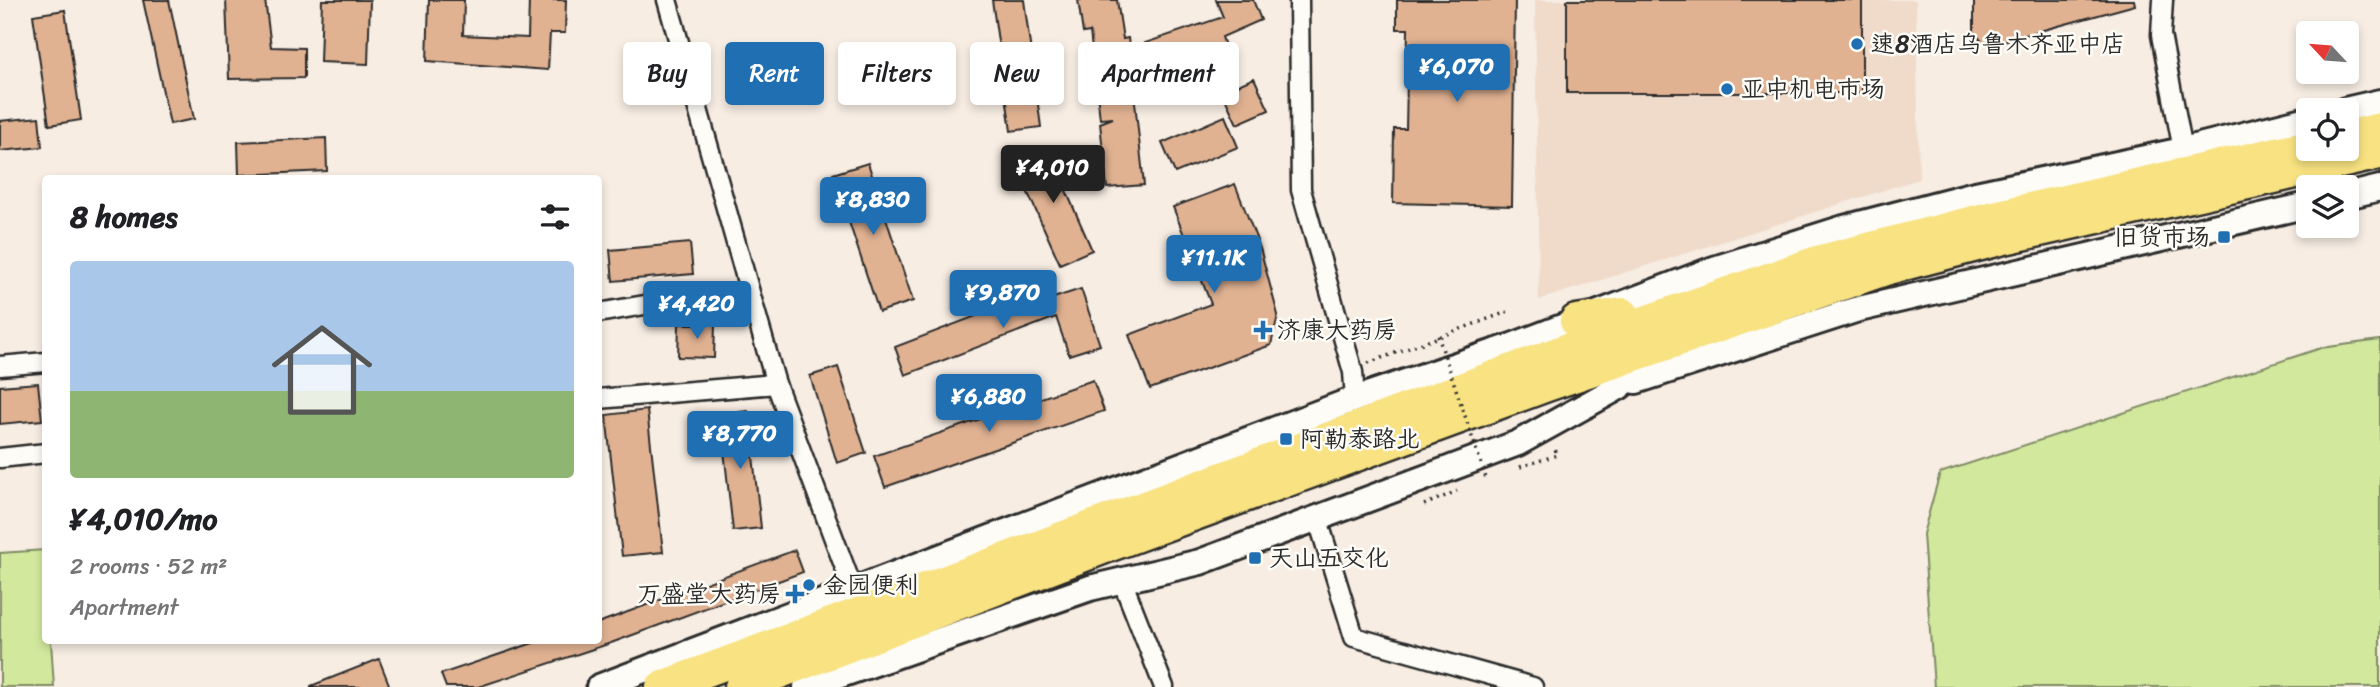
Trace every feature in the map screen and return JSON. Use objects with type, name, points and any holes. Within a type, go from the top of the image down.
[{"type":"highway","points":[[2359,134],[2380,129]]},
{"type":"highway","points":[[741,687],[1124,541],[1681,338],[1888,268],[1992,229],[2296,149]]},
{"type":"highway","points":[[662,687],[1080,529],[1817,262],[2380,153]]},
{"type":"highway","points":[[1576,321],[1708,300]]},
{"type":"main road","points":[[2359,107],[2380,102]]},
{"type":"main road","points":[[600,687],[1355,399],[1714,269],[1844,228],[1971,195],[2183,150],[2296,122]]},
{"type":"main road","points":[[2359,193],[2380,188]]},
{"type":"main road","points":[[1619,387],[1855,310],[2296,208]]},
{"type":"main road","points":[[806,687],[1121,578],[1200,562],[1518,443],[1619,387],[1681,338]]},
{"type":"street","points":[[667,0],[776,384],[854,592]]},
{"type":"street","points":[[1298,0],[1301,190],[1353,372],[1355,399]]},
{"type":"street","points":[[2163,0],[2161,35],[2183,150]]},
{"type":"street","points":[[602,312],[662,302]]},
{"type":"street","points":[[0,366],[42,362]]},
{"type":"street","points":[[602,399],[776,384]]},
{"type":"street","points":[[0,458],[42,453]]},
{"type":"street","points":[[1318,520],[1354,637],[1533,687]]},
{"type":"street","points":[[1121,578],[1164,687]]},
{"type":"path","points":[[1379,357],[1507,312]]},
{"type":"path","points":[[1438,336],[1486,478]]},
{"type":"shaded area","name":"亚中机电市场","points":[[1535,0],[1916,0],[1919,179],[1539,300]]},
{"type":"green space","points":[[2380,340],[2380,687],[1934,687],[1923,534],[1940,473],[2321,348]]},
{"type":"green space","points":[[42,550],[42,644],[51,644],[54,687],[0,687],[0,553]]},
{"type":"building","points":[[143,0],[169,0],[194,119],[170,124]]},
{"type":"building","points":[[226,0],[265,0],[271,47],[304,48],[304,78],[229,79]]},
{"type":"building","points":[[322,0],[370,0],[368,64],[320,62]]},
{"type":"building","points":[[429,0],[464,0],[463,35],[528,38],[529,0],[566,0],[565,33],[550,33],[548,70],[427,61]]},
{"type":"building","points":[[992,0],[1024,0],[1030,42],[998,42]]},
{"type":"building","points":[[1078,0],[1117,0],[1123,39],[1128,38],[1128,42],[1091,42],[1090,32],[1083,33]]},
{"type":"building","points":[[1216,0],[1253,0],[1261,20],[1222,37],[1224,42],[1148,42],[1223,17]]},
{"type":"building","points":[[1397,0],[1515,0],[1512,206],[1393,203],[1394,129],[1406,129],[1408,29],[1397,29]]},
{"type":"building","points":[[1567,0],[1862,0],[1862,93],[1567,93]]},
{"type":"building","points":[[1974,0],[2134,0],[2135,5],[1996,43],[1983,43],[1974,32]]},
{"type":"building","points":[[65,10],[81,120],[49,125],[33,15]]},
{"type":"building","points":[[1254,78],[1269,110],[1237,124],[1228,105],[1239,105],[1239,85]]},
{"type":"building","points":[[1007,105],[1038,105],[1041,127],[1011,131]]},
{"type":"building","points":[[1098,105],[1135,105],[1144,185],[1107,188],[1100,123],[1113,118],[1100,119]]},
{"type":"building","points":[[1225,116],[1238,147],[1175,173],[1162,143]]},
{"type":"building","points":[[39,117],[42,147],[0,151],[0,121]]},
{"type":"building","points":[[326,138],[327,171],[239,175],[238,142]]},
{"type":"building","points":[[1047,147],[1092,250],[1060,264],[1014,162]]},
{"type":"building","points":[[868,163],[913,301],[879,312],[833,174]]},
{"type":"building","points":[[1235,184],[1260,248],[1278,315],[1271,345],[1150,389],[1129,335],[1211,304],[1173,207]]},
{"type":"building","points":[[690,243],[693,274],[613,281],[610,250]]},
{"type":"building","points":[[1081,289],[1100,345],[1069,355],[1056,317],[905,375],[895,347],[1028,296],[1032,305]]},
{"type":"building","points":[[679,324],[715,324],[714,358],[678,357]]},
{"type":"building","points":[[838,367],[866,453],[837,463],[810,376]]},
{"type":"building","points":[[1093,380],[1104,411],[885,487],[874,456]]},
{"type":"building","points":[[38,383],[42,420],[0,424],[0,386]]},
{"type":"building","points":[[647,410],[663,552],[622,556],[606,415]]},
{"type":"building","points":[[748,411],[761,528],[733,531],[720,414]]},
{"type":"building","points":[[795,550],[803,572],[611,643],[478,687],[446,687],[441,674],[530,644],[602,644],[602,622]]},
{"type":"building","points":[[379,659],[390,687],[311,687],[311,686]]},
{"type":"place","name":"速8酒店乌鲁木齐亚中店","points":[[1857,44]]},
{"type":"place","name":"亚中机电市场","points":[[1727,89]]},
{"type":"place","name":"旧货市场","points":[[2224,237]]},
{"type":"place","name":"济康大药房","points":[[1263,330]]},
{"type":"place","name":"阿勒泰路北","points":[[1286,439]]},
{"type":"place","name":"天山五交化","points":[[1255,558]]},
{"type":"place","name":"金园便利","points":[[809,585]]},
{"type":"place","name":"万盛堂大药房","points":[[795,594]]}]
